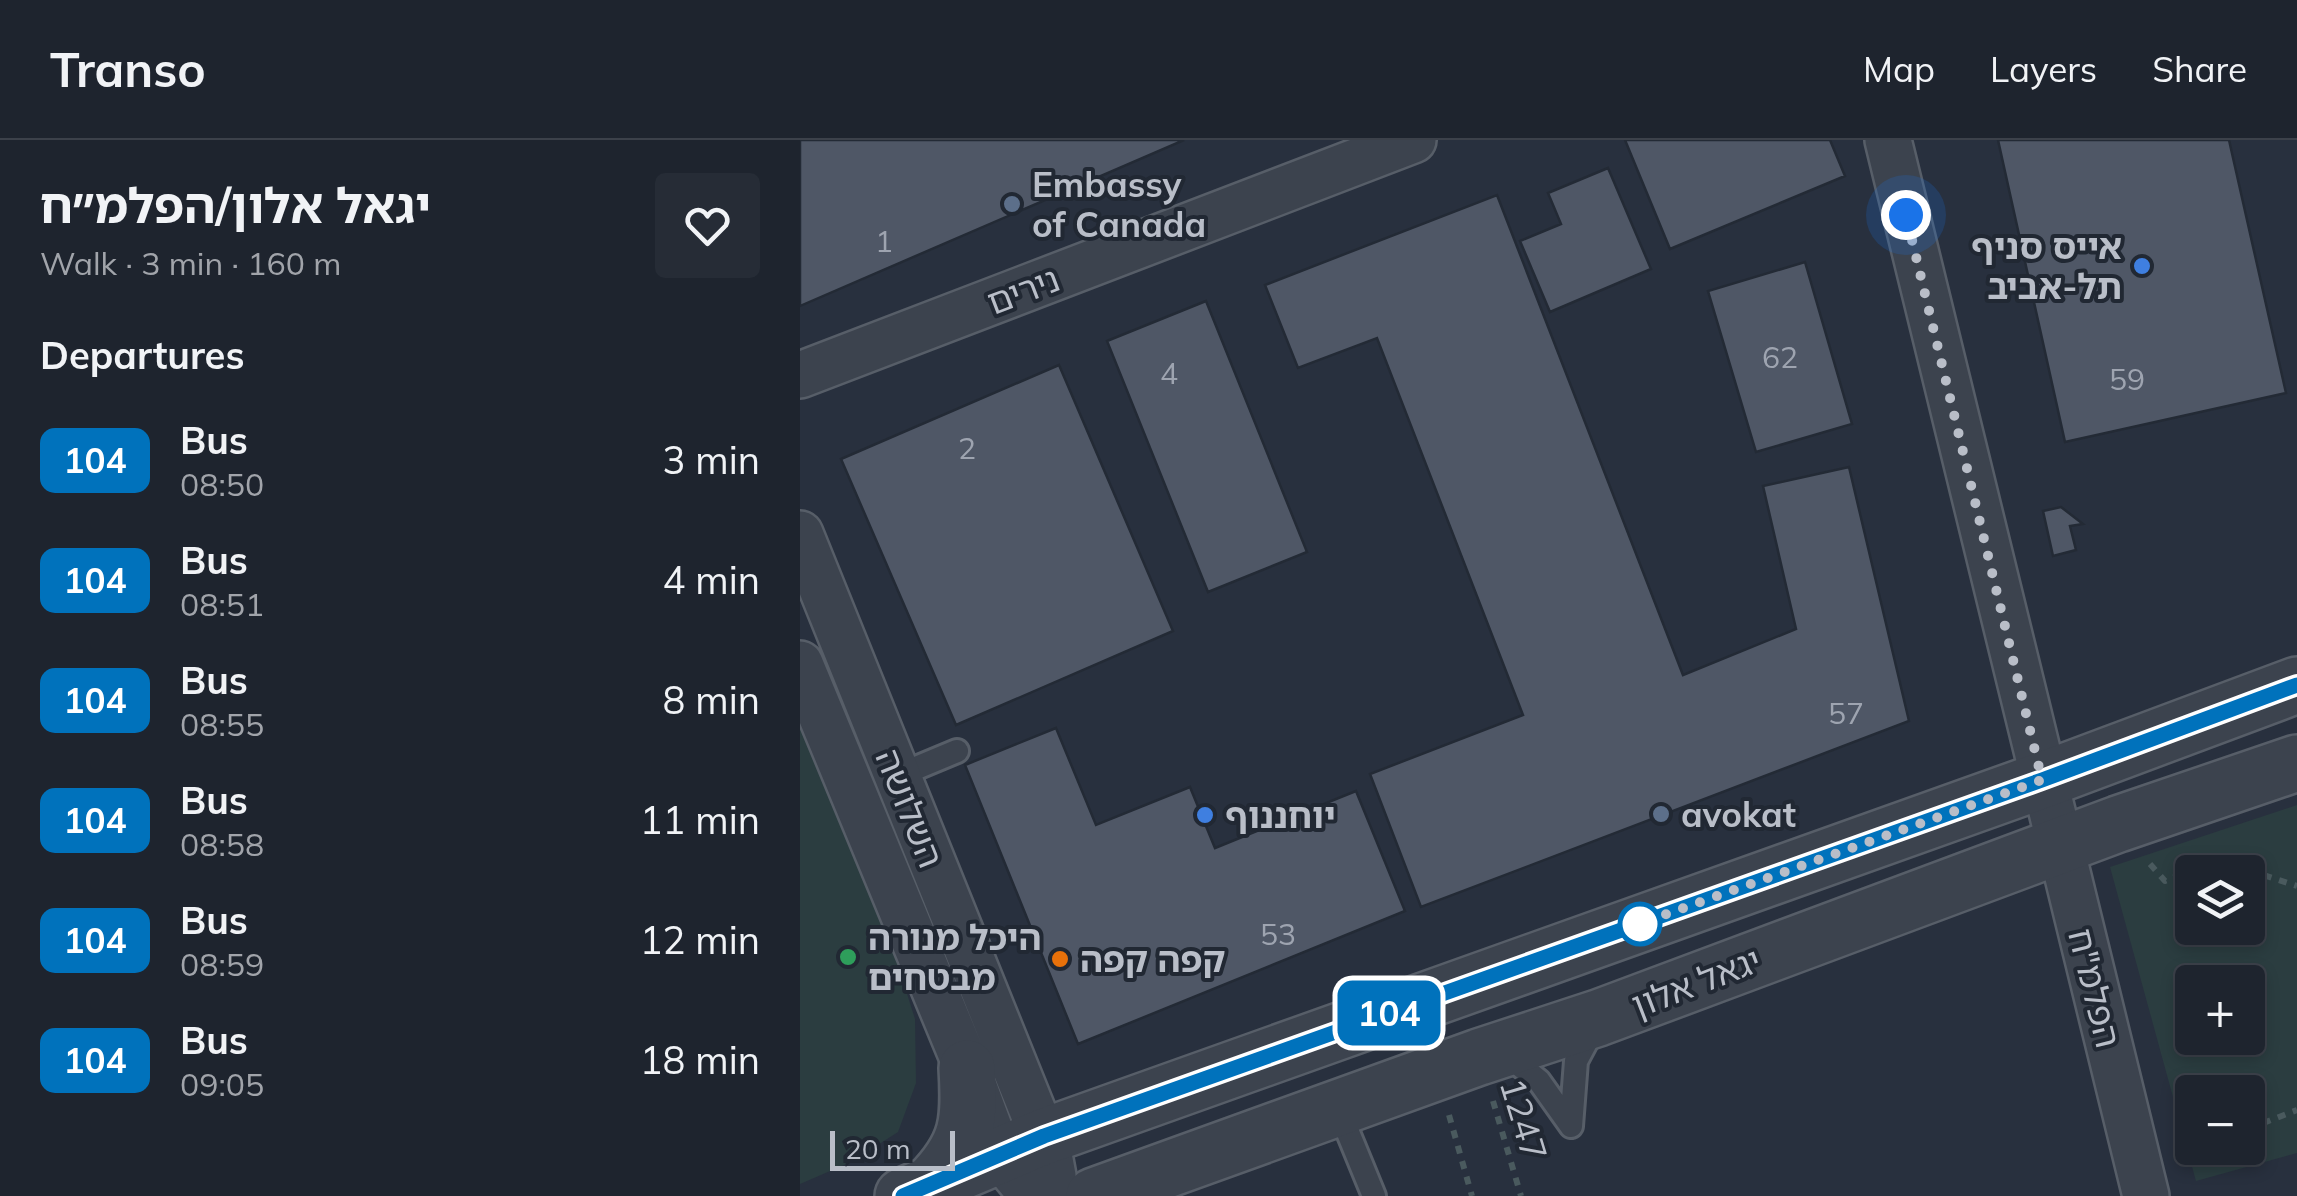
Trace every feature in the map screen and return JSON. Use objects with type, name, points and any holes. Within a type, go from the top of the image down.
[{"type":"street","name":"נירים","points":[[800,375],[1413,140]]},
{"type":"street","name":"הפלמ\"ח","points":[[1888,140],[2146,1196]]},
{"type":"street","name":"השלושה","points":[[800,534],[898,776],[1021,1146],[1034,1196]]},
{"type":"street","name":"השלושה","points":[[800,664],[968,1068],[1021,1146],[1053,1176],[1052,1196]]},
{"type":"street","name":"יגאל אלון","points":[[917,1190],[1021,1146],[2297,685]]},
{"type":"street","name":"יגאל אלון","points":[[1094,1196],[1158,1185],[1338,1108],[1598,1018],[2118,824],[2297,764]]},
{"type":"street","points":[[917,1190],[960,1150],[968,1127],[968,1068]]},
{"type":"lane","points":[[898,776],[957,750]]},
{"type":"lane","points":[[1473,1060],[1539,1081],[1571,1126],[1576,1061],[1598,1018]]},
{"type":"lane","points":[[1338,1108],[1374,1196]]},
{"type":"path","points":[[2118,824],[2165,881],[2218,860],[2297,886]]},
{"type":"path","points":[[1472,1196],[1473,1060]]},
{"type":"path","name":"1247","points":[[1473,1060],[1521,1196]]},
{"type":"path","points":[[2265,1122],[2297,1110]]},
{"type":"shaded area","name":"היכל מנורה מבטחים","points":[[800,720],[876,896],[915,1019],[916,1083],[898,1132],[851,1162],[800,1184]]},
{"type":"shaded area","points":[[2297,805],[2297,1153],[2265,1162],[2265,1075],[2175,1075],[2175,1104],[2110,867]]},
{"type":"shaded area","points":[[2192,1165],[2254,1165],[2196,1181]]},
{"type":"building","points":[[800,140],[1184,140],[800,306]]},
{"type":"building","points":[[1625,140],[1830,140],[1845,176],[1670,249]]},
{"type":"building","name":"אייס סניף תל-אביב","points":[[1998,140],[2229,140],[2286,393],[2065,442]]},
{"type":"building","points":[[1608,168],[1651,269],[1550,312],[1520,241],[1561,224],[1548,193]]},
{"type":"building","points":[[1497,195],[1683,675],[1796,629],[1763,486],[1849,467],[1909,721],[1421,907],[1370,774],[1523,715],[1377,338],[1298,368],[1265,285]]},
{"type":"building","points":[[1805,262],[1852,424],[1756,452],[1708,291]]},
{"type":"building","points":[[1206,301],[1307,552],[1208,592],[1107,341]]},
{"type":"building","points":[[1059,365],[1173,631],[956,725],[841,459]]},
{"type":"building","points":[[2061,507],[2083,524],[2070,526],[2076,550],[2053,556],[2043,511]]},
{"type":"building","points":[[1056,728],[1096,825],[1190,787],[1215,848],[1356,791],[1405,911],[1078,1044],[965,765]]},
{"type":"bus line","name":"104","points":[[903,1196],[1044,1136],[2042,780],[2297,685]]},
{"type":"place","name":"Embassy of Canada","points":[[1012,204]]},
{"type":"place","name":"אייס סניף תל-אביב","points":[[2142,266]]},
{"type":"place","name":"avokat","points":[[1661,814]]},
{"type":"place","name":"יוחננוף","points":[[1205,815]]},
{"type":"place","name":"היכל מנורה מבטחים","points":[[848,957]]},
{"type":"place","name":"קפה קפה","points":[[1060,959]]},
{"type":"route","points":[[1640,924],[1636,925],[2042,780],[1906,215]]}]
